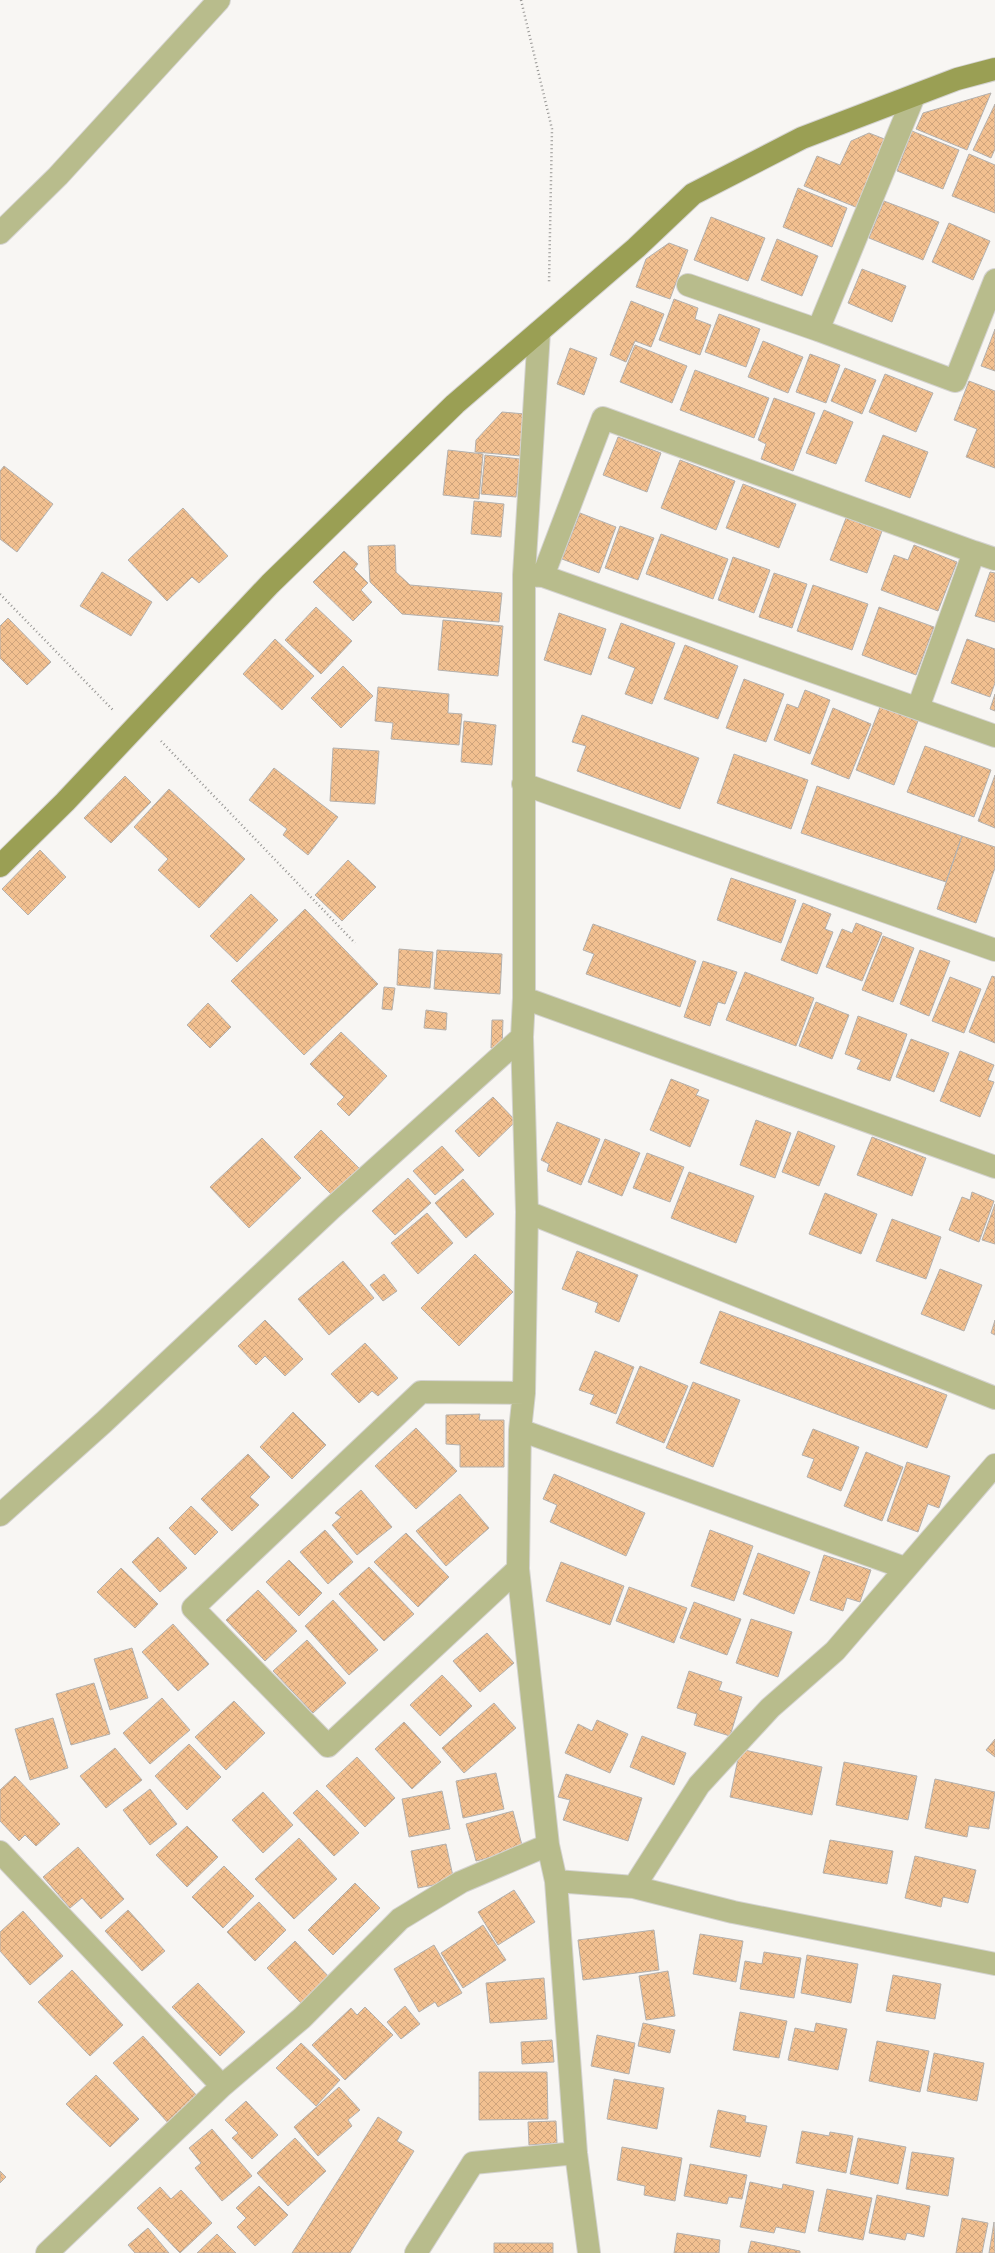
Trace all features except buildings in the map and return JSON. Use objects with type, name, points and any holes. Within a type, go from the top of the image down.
[{"type":"street","points":[[0,233],[58,176],[219,0]]},
{"type":"street","points":[[0,866],[137,726],[270,584],[455,404],[539,332],[693,194],[802,138],[957,79],[995,69]]},
{"type":"street","points":[[818,330],[914,96]]},
{"type":"street","points":[[688,285],[818,330],[955,382],[995,280]]},
{"type":"street","points":[[539,332],[533,575],[523,784],[524,998],[522,1037],[527,1212],[524,1392],[520,1430],[518,1569],[548,1845],[556,1881],[576,2153],[589,2253]]},
{"type":"street","points":[[533,575],[603,418],[995,559]]},
{"type":"street","points":[[918,708],[974,552]]},
{"type":"street","points":[[533,575],[995,736]]},
{"type":"street","points":[[523,784],[995,950]]},
{"type":"street","points":[[524,998],[995,1167]]},
{"type":"street","points":[[0,1515],[104,1422],[331,1209],[522,1037]]},
{"type":"street","points":[[527,1212],[995,1398]]},
{"type":"street","points":[[518,1569],[328,1746],[193,1608],[421,1392],[524,1392]]},
{"type":"street","points":[[520,1430],[905,1568]]},
{"type":"street","points":[[634,1887],[699,1785],[770,1708],[835,1651],[995,1465]]},
{"type":"street","points":[[47,2253],[222,2086],[302,2018],[400,1919],[461,1882],[548,1845]]},
{"type":"street","points":[[0,1852],[222,2086]]},
{"type":"street","points":[[556,1881],[634,1887],[733,1912],[995,1964]]},
{"type":"street","points":[[416,2253],[473,2162],[576,2153]]},
{"type":"path","points":[[521,0],[552,129],[549,287]]},
{"type":"path","points":[[0,594],[137,726],[355,943]]}]
